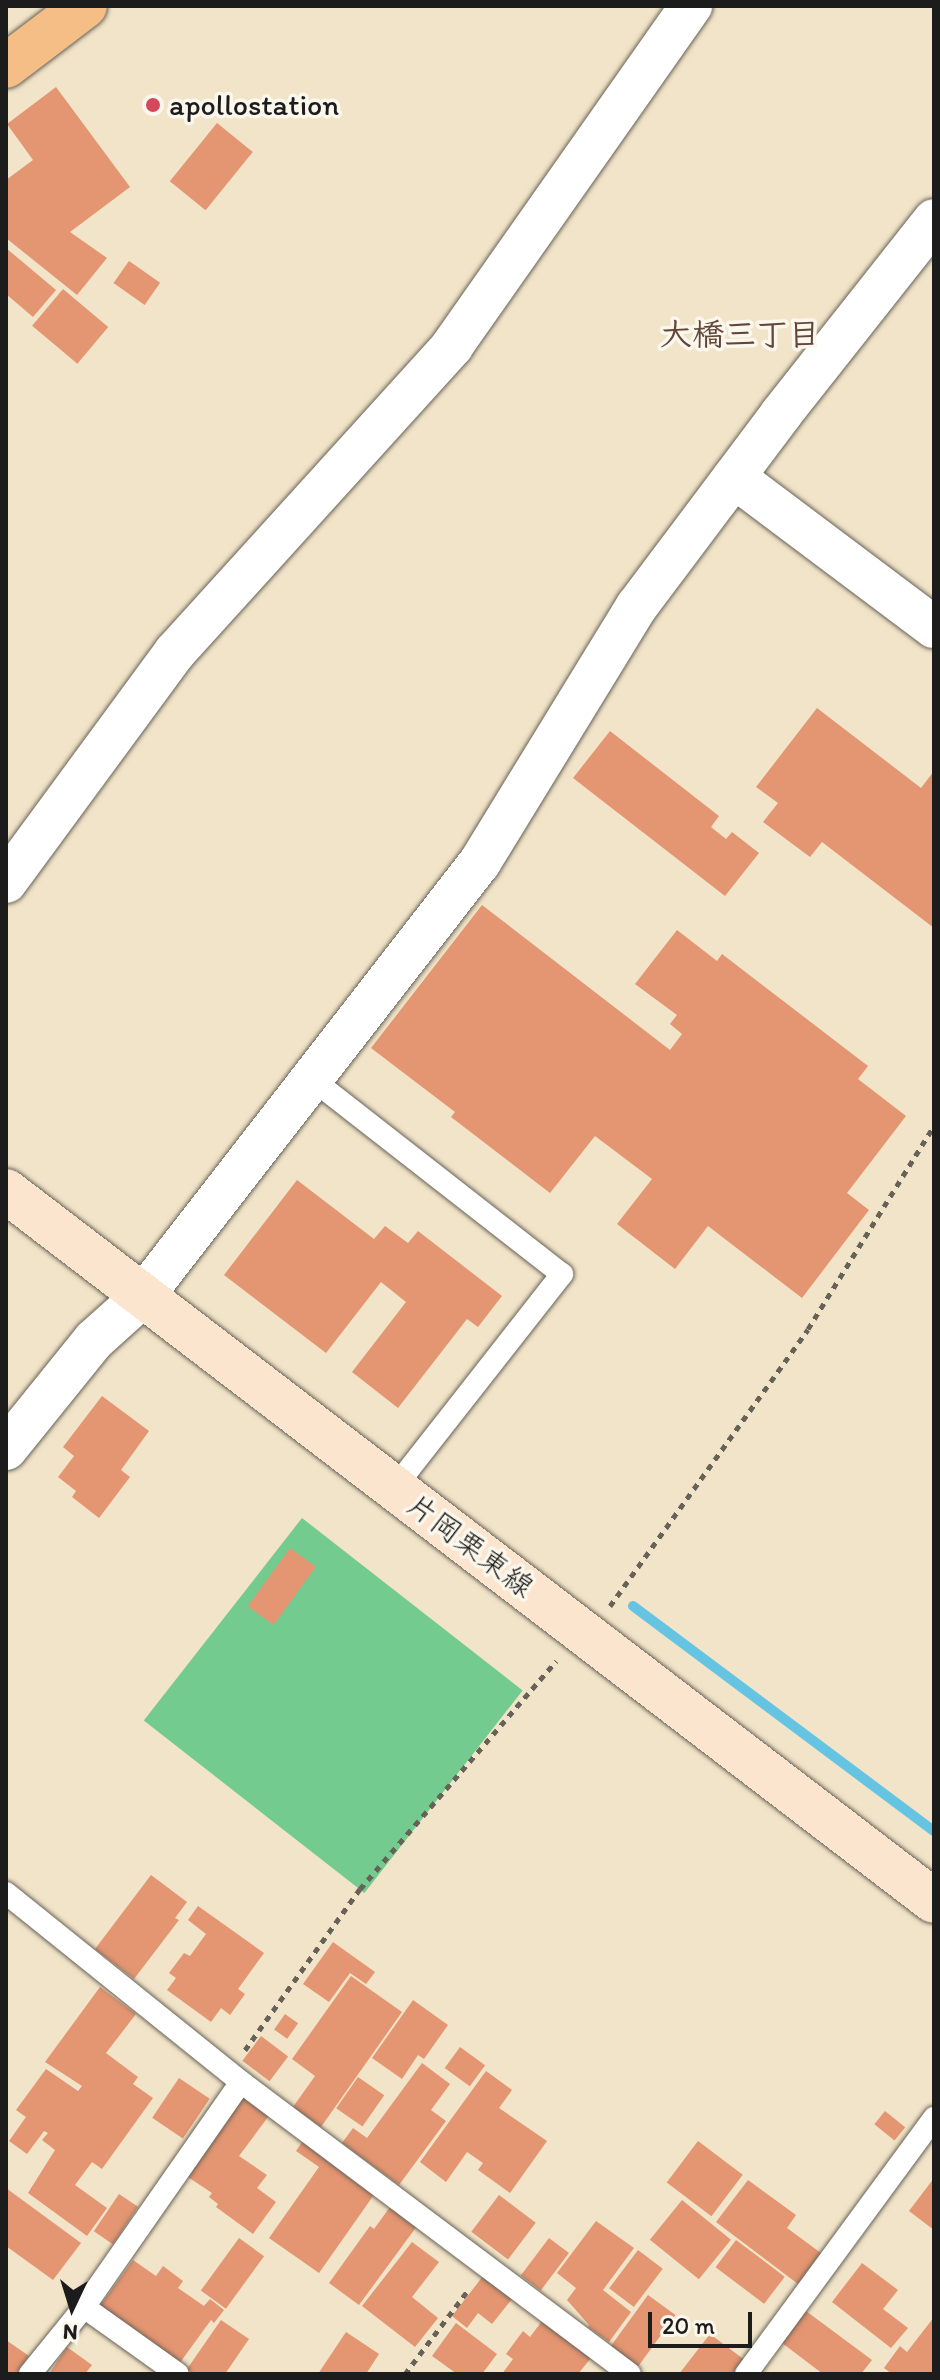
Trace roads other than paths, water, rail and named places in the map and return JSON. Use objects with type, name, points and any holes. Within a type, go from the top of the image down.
[{"type":"highway","points":[[6,66],[85,6]]},
{"type":"main road","name":"片岡栗東線","points":[[6,1191],[934,1901]]},
{"type":"street","points":[[6,882],[175,652],[452,346],[691,6]]},
{"type":"street","points":[[6,1449],[94,1340],[143,1296],[480,862],[637,606],[934,220]]},
{"type":"street","points":[[734,477],[934,627]]},
{"type":"lane","points":[[312,1079],[562,1274],[394,1488]]},
{"type":"lane","points":[[6,1893],[235,2077],[630,2374]]},
{"type":"lane","points":[[30,2374],[84,2307],[235,2077]]},
{"type":"lane","points":[[746,2374],[934,2118]]},
{"type":"lane","points":[[84,2307],[178,2374]]},
{"type":"waterway","points":[[633,1606],[934,1831]]},
{"type":"place","name":"apollostation","points":[[153,105]]},
{"type":"district","name":"大橋三丁目","points":[[740,334]]}]
